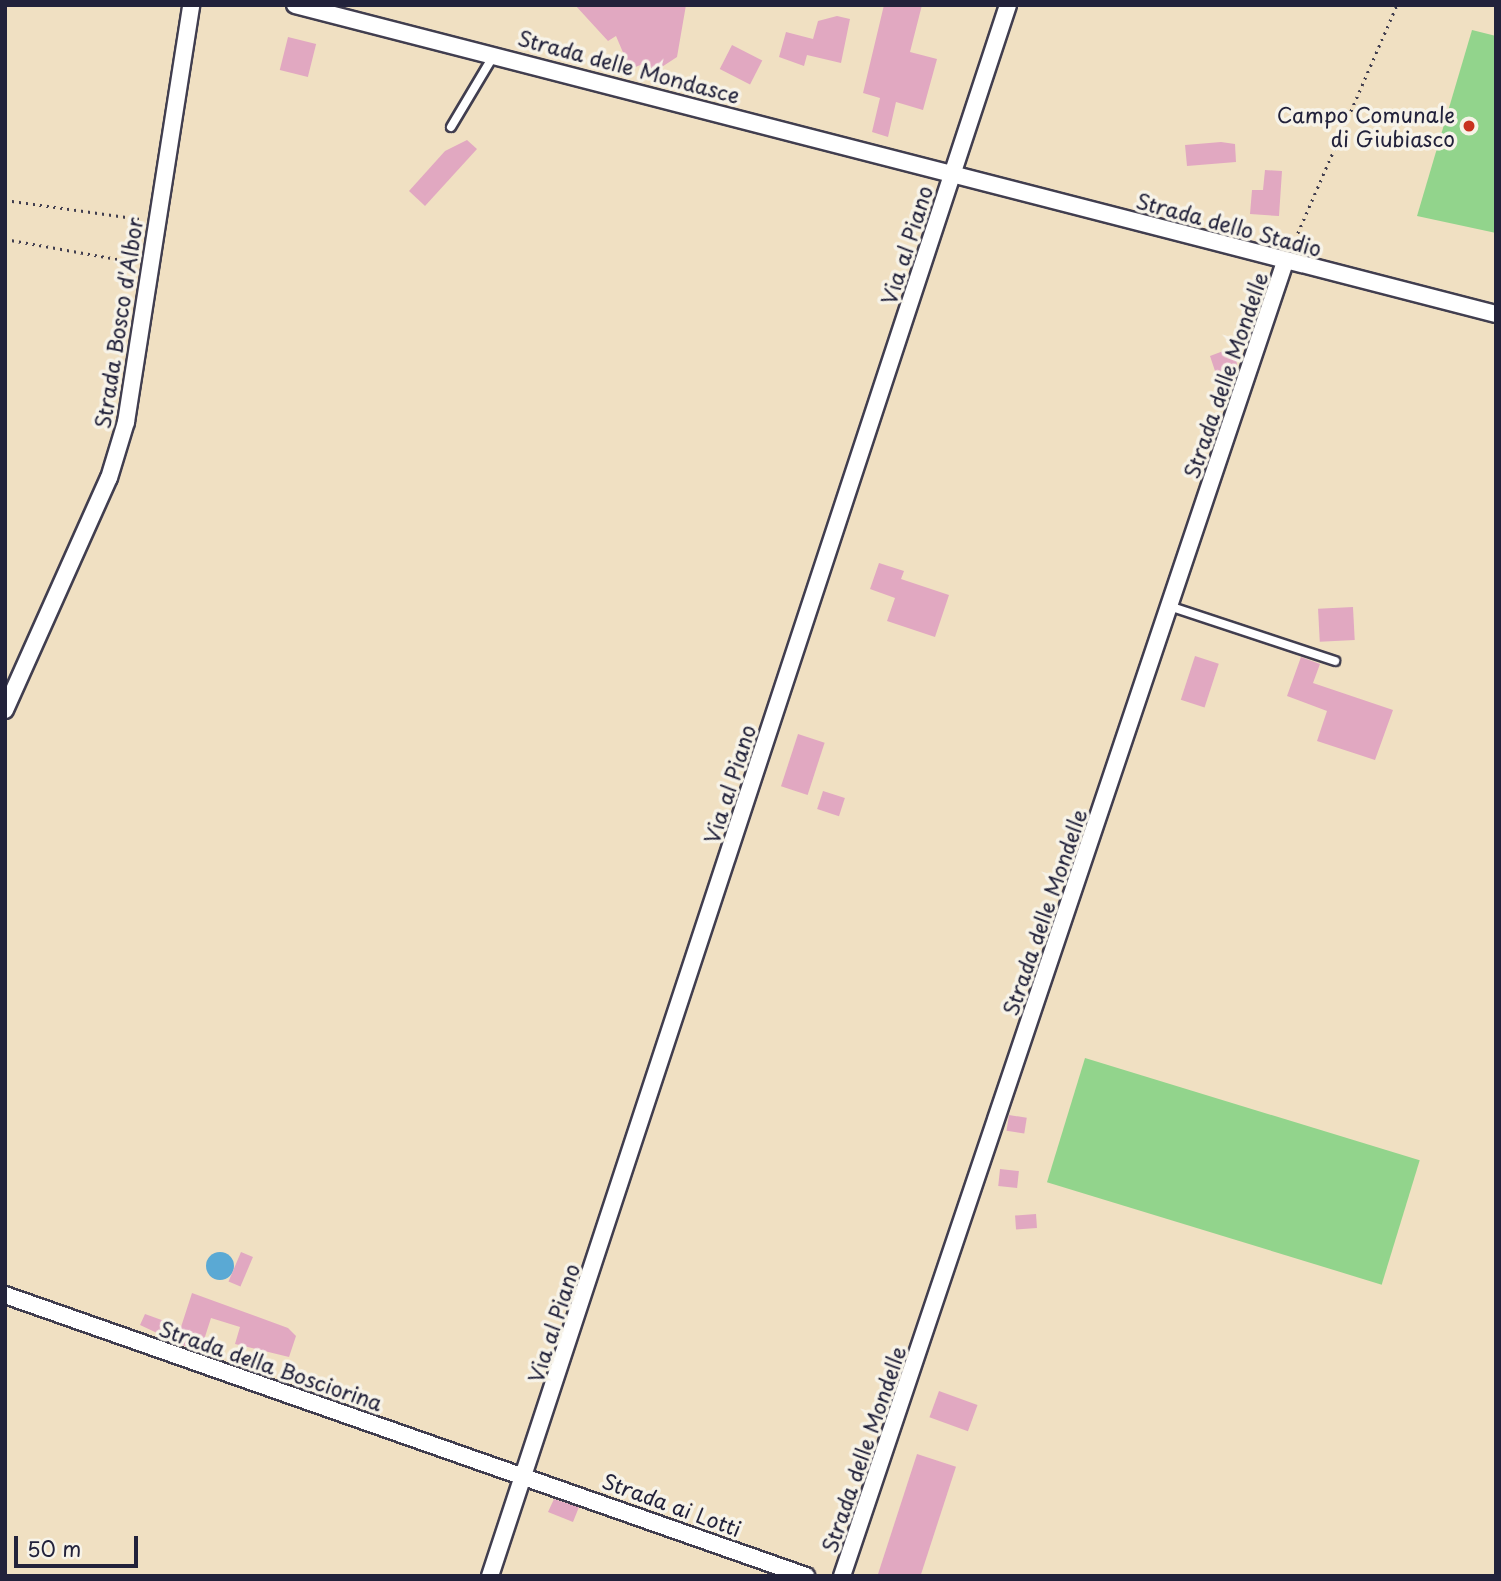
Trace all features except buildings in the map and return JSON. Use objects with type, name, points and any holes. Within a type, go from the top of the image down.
[{"type":"street","name":"Strada Bosco d'Albor","points":[[5,710],[119,447],[191,5]]},
{"type":"street","name":"Strada delle Mondasce","points":[[295,5],[495,52],[953,172]]},
{"type":"street","name":"Via al Piano","points":[[490,1576],[1008,5]]},
{"type":"street","name":"Strada dello Stadio","points":[[953,172],[1285,261],[1496,314]]},
{"type":"street","name":"Strada delle Mondelle","points":[[842,1576],[1285,261]]},
{"type":"street","name":"Strada della Bosciorina","points":[[5,1295],[524,1473]]},
{"type":"street","name":"Strada ai Lotti","points":[[524,1473],[806,1576]]},
{"type":"lane","points":[[451,127],[495,52]]},
{"type":"lane","points":[[1169,606],[1335,661]]},
{"type":"path","points":[[1285,261],[1397,5]]},
{"type":"path","points":[[5,200],[154,221]]},
{"type":"path","points":[[5,239],[148,265]]},
{"type":"green space","name":"Campo Comunale di Giubiasco","points":[[1472,30],[1496,36],[1496,233],[1417,216]]},
{"type":"green space","points":[[1085,1058],[1420,1160],[1382,1285],[1047,1182]]},
{"type":"water","points":[[220,1252],[230,1256],[234,1266],[230,1276],[220,1280],[210,1276],[206,1266],[210,1256]]},
{"type":"place","name":"Campo Comunale di Giubiasco","points":[[1469,126]]}]
